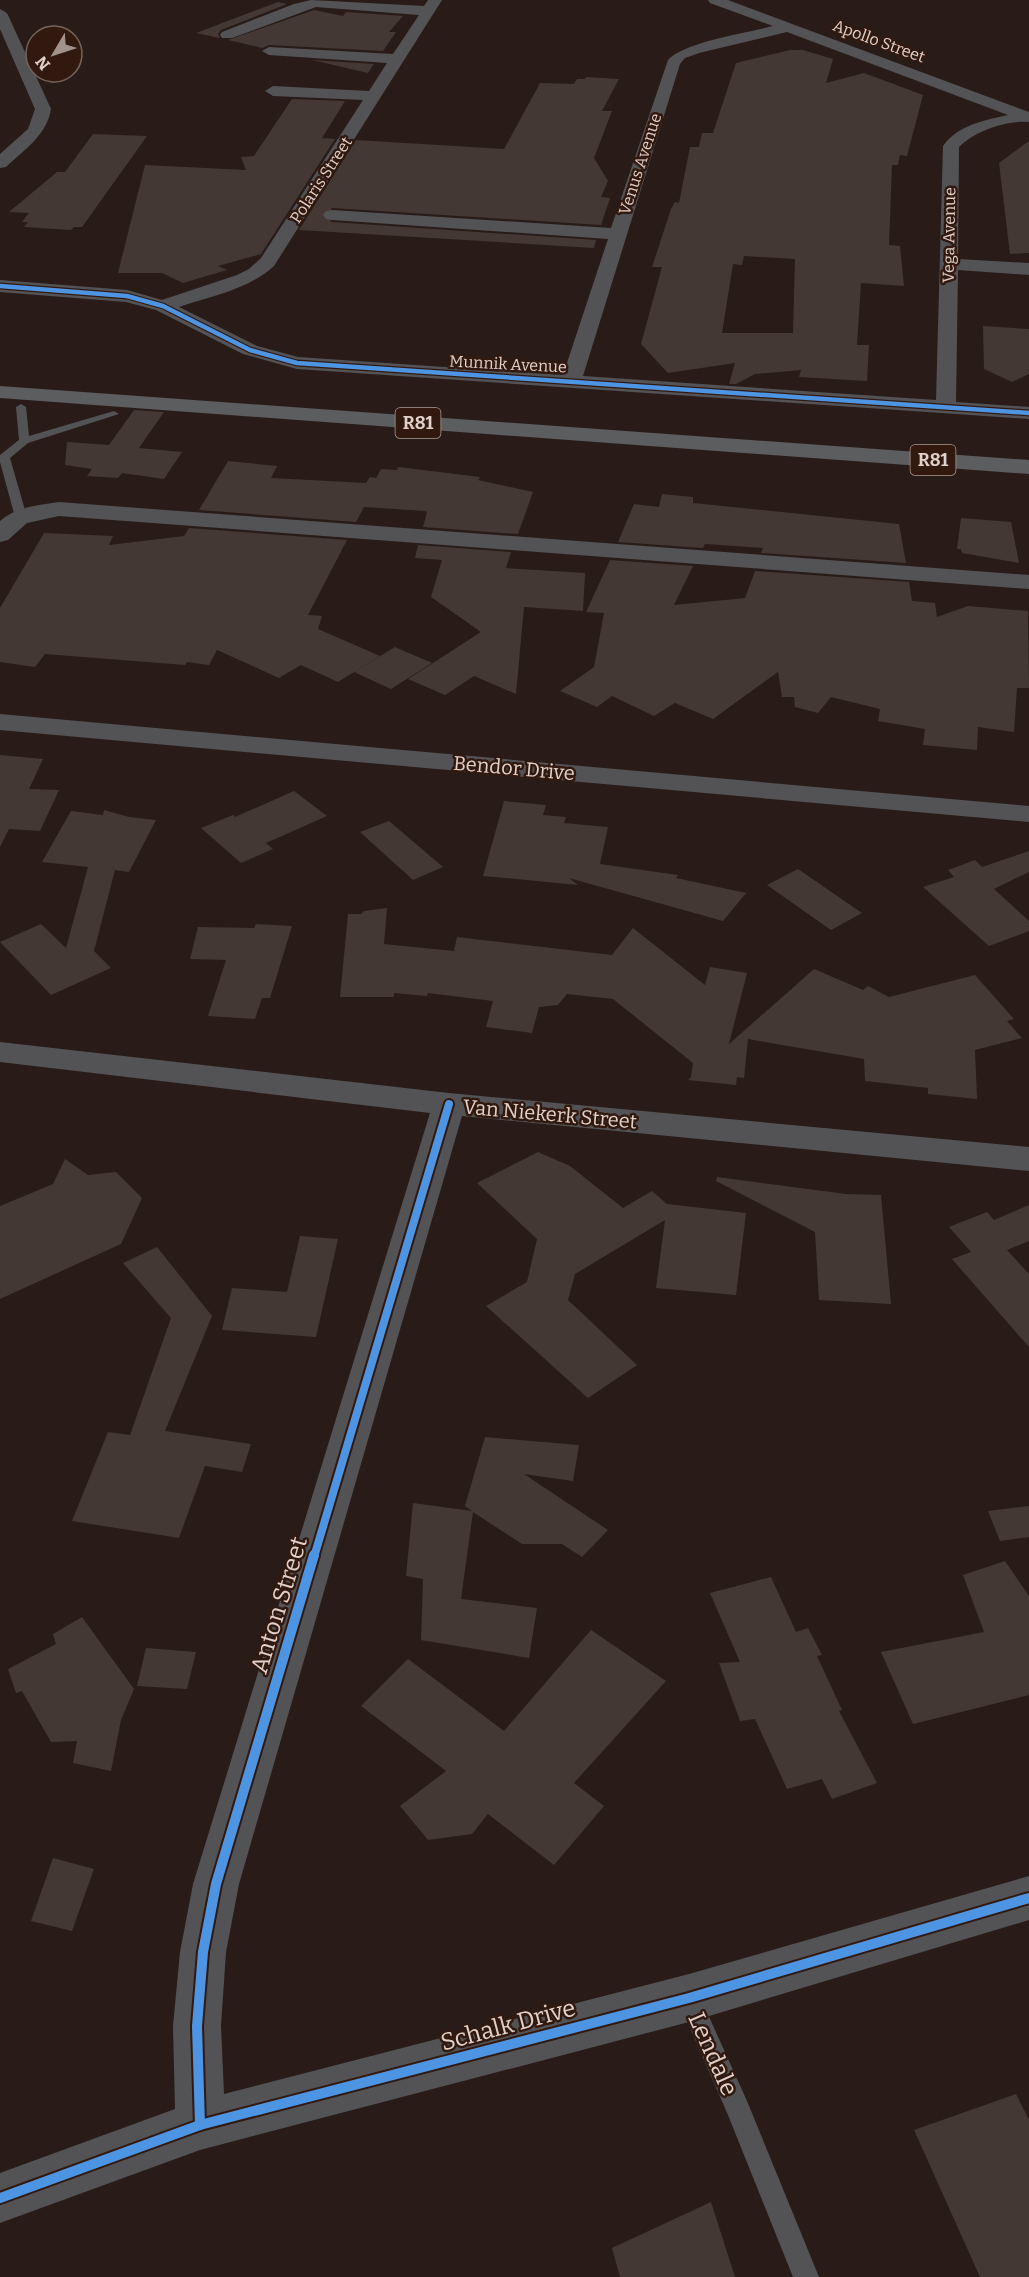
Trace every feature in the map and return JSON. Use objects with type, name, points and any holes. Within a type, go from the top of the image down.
[{"type":"main road","name":"R81","points":[[0,392],[1029,467]]},
{"type":"main road","name":"R81","points":[[10,406],[1029,480]]},
{"type":"street","name":"Apollo Street","points":[[715,0],[1028,116]]},
{"type":"street","points":[[227,35],[299,7],[316,3],[431,6]]},
{"type":"street","name":"Polaris Street","points":[[163,306],[256,273],[315,214],[374,96],[431,6]]},
{"type":"street","points":[[0,13],[43,110],[43,120],[38,128],[0,163]]},
{"type":"street","name":"Venus Avenue","points":[[571,381],[673,63],[680,56],[694,50],[788,27]]},
{"type":"street","points":[[268,51],[398,59]]},
{"type":"street","points":[[273,91],[374,96]]},
{"type":"street","name":"Vega Avenue","points":[[946,407],[951,146],[957,139],[974,129],[1028,116]]},
{"type":"street","points":[[315,214],[618,234]]},
{"type":"street","points":[[949,264],[1029,269]]},
{"type":"street","name":"Munnik Avenue","points":[[0,286],[127,296],[163,306],[250,350],[297,363],[1029,413]]},
{"type":"street","points":[[0,535],[8,524],[21,517],[59,509],[1029,582]]},
{"type":"street","name":"Bendor Drive","points":[[0,722],[1029,814]]},
{"type":"street","name":"Van Niekerk Street","points":[[0,1052],[449,1104],[1029,1159]]},
{"type":"street","name":"Anton Street","points":[[200,2125],[197,2026],[203,1952],[216,1884],[449,1104]]},
{"type":"street","name":"Schalk Drive","points":[[0,2198],[200,2125],[689,1998],[1029,1898]]},
{"type":"lane","points":[[10,406],[19,444]]},
{"type":"lane","points":[[0,445],[19,444],[114,414]]},
{"type":"lane","points":[[19,444],[2,458],[21,517]]},
{"type":"lane","name":"Lendale","points":[[689,1998],[738,2110],[806,2277]]},
{"type":"building","points":[[278,2],[287,4],[221,30],[218,34],[220,38],[196,33]]},
{"type":"building","points":[[314,10],[343,16],[346,12],[403,16],[389,32],[396,32],[383,51],[269,45],[262,48],[228,40]]},
{"type":"building","points":[[790,50],[803,50],[833,59],[826,83],[864,73],[923,95],[907,156],[900,155],[898,165],[892,165],[889,245],[900,246],[904,286],[861,283],[857,345],[869,345],[867,381],[799,377],[801,370],[755,374],[736,384],[729,384],[735,363],[668,373],[641,344],[662,267],[652,267],[671,209],[675,202],[679,203],[690,147],[699,147],[702,133],[713,133],[736,63]],"holes":[[[744,256],[795,259],[793,333],[722,333],[733,264],[742,265]]]},
{"type":"building","points":[[312,60],[374,64],[368,73]]},
{"type":"building","points":[[586,77],[619,79],[602,111],[612,111],[594,158],[608,181],[601,197],[610,198],[601,225],[332,208],[324,210],[321,215],[324,220],[332,222],[596,240],[594,248],[299,230],[356,140],[504,149],[540,83],[574,84],[577,79]]},
{"type":"building","points":[[292,99],[345,101],[322,138],[335,139],[261,254],[218,266],[227,270],[183,283],[162,273],[118,273],[145,165],[246,170],[241,157],[254,156]]},
{"type":"building","points":[[93,134],[147,136],[82,227],[74,227],[71,230],[24,227],[28,222],[22,222],[29,213],[9,212],[57,172],[65,172]]},
{"type":"building","points":[[1029,141],[1029,253],[1010,254],[999,163]]},
{"type":"building","points":[[983,326],[1029,329],[1029,374],[1012,382],[984,369]]},
{"type":"building","points":[[134,410],[164,412],[139,448],[182,452],[164,479],[122,473],[118,478],[87,476],[92,469],[65,465],[67,442],[109,445]]},
{"type":"building","points":[[228,461],[277,466],[271,478],[366,483],[370,477],[376,478],[381,469],[397,470],[398,467],[480,477],[478,480],[533,492],[518,534],[423,527],[427,512],[425,511],[364,507],[356,522],[199,510]]},
{"type":"building","points":[[662,494],[693,497],[693,503],[899,524],[906,563],[761,553],[763,548],[705,544],[703,548],[618,542],[634,504],[659,507]]},
{"type":"building","points":[[961,518],[1011,522],[1019,563],[962,553],[961,549],[957,549]]},
{"type":"building","points":[[189,528],[347,540],[308,615],[322,616],[318,629],[380,656],[338,682],[301,665],[279,678],[217,650],[209,665],[45,654],[35,667],[0,662],[0,608],[44,533],[113,536],[109,545],[184,536]]},
{"type":"building","points":[[418,545],[511,552],[506,568],[585,573],[583,611],[524,607],[516,694],[474,676],[445,695],[408,679],[481,632],[431,597],[442,560],[415,558]]},
{"type":"building","points":[[610,560],[693,566],[674,605],[745,598],[755,571],[909,582],[912,601],[935,603],[937,617],[968,606],[1028,611],[1029,688],[1017,688],[1014,732],[978,727],[977,750],[923,745],[925,729],[878,721],[880,709],[831,697],[818,713],[795,707],[794,697],[782,697],[778,672],[713,719],[675,703],[654,716],[612,696],[597,707],[560,691],[594,667],[604,613],[586,612]]},
{"type":"building","points":[[395,647],[432,663],[391,689],[354,672]]},
{"type":"building","points":[[0,755],[43,759],[29,789],[59,790],[40,831],[9,829],[0,847]]},
{"type":"building","points":[[294,791],[327,816],[266,843],[273,849],[241,863],[201,828],[233,815],[235,817]]},
{"type":"building","points":[[504,801],[546,805],[543,815],[566,817],[564,823],[608,827],[600,864],[678,875],[676,878],[746,893],[723,921],[569,878],[578,885],[483,876]]},
{"type":"building","points":[[104,810],[129,817],[156,820],[129,872],[115,870],[94,951],[111,968],[51,995],[0,942],[41,924],[66,948],[88,867],[42,862],[71,811],[103,815]]},
{"type":"building","points":[[389,821],[443,867],[413,880],[360,832]]},
{"type":"building","points":[[1029,851],[1029,872],[994,889],[1029,921],[1029,931],[989,946],[923,887],[954,877],[948,870],[975,860],[982,867]]},
{"type":"building","points":[[798,869],[862,913],[831,930],[767,885]]},
{"type":"building","points":[[387,908],[384,944],[454,951],[457,937],[612,955],[633,928],[705,985],[710,967],[747,973],[729,1044],[814,969],[863,990],[868,986],[889,997],[975,975],[1014,1019],[1007,1021],[1022,1038],[975,1050],[977,1099],[928,1094],[928,1088],[865,1081],[864,1059],[748,1039],[744,1078],[737,1077],[736,1085],[688,1080],[691,1077],[693,1063],[613,999],[567,994],[558,1005],[539,1007],[532,1033],[486,1027],[493,1001],[428,993],[427,996],[394,993],[394,997],[340,997],[348,914],[361,914],[364,911]]},
{"type":"building","points":[[256,924],[292,926],[270,998],[262,998],[255,1019],[208,1016],[226,960],[190,959],[198,927],[254,928]]},
{"type":"building","points":[[538,1152],[570,1166],[623,1208],[652,1191],[667,1204],[746,1213],[736,1295],[656,1288],[665,1220],[575,1274],[568,1300],[637,1365],[588,1398],[486,1306],[527,1282],[537,1239],[477,1183]]},
{"type":"building","points":[[65,1159],[88,1175],[116,1172],[142,1198],[121,1244],[0,1299],[0,1206],[53,1184]]},
{"type":"building","points":[[717,1177],[846,1194],[881,1195],[891,1304],[819,1300],[815,1232],[716,1181]]},
{"type":"building","points":[[1029,1205],[1029,1241],[1007,1250],[1029,1274],[1029,1347],[952,1259],[971,1252],[949,1227],[987,1212],[994,1220]]},
{"type":"building","points":[[300,1236],[338,1239],[316,1337],[222,1330],[232,1288],[287,1292]]},
{"type":"building","points":[[157,1247],[212,1316],[165,1431],[251,1444],[242,1472],[205,1466],[179,1538],[72,1521],[108,1432],[130,1435],[171,1318],[123,1263]]},
{"type":"building","points":[[485,1437],[579,1445],[573,1481],[524,1474],[608,1530],[582,1557],[562,1544],[522,1544],[473,1512],[461,1599],[537,1608],[529,1658],[421,1640],[423,1579],[406,1576],[413,1503],[472,1511],[465,1506]]},
{"type":"building","points":[[1029,1506],[1029,1537],[1000,1541],[988,1511]]},
{"type":"building","points":[[1005,1561],[1029,1596],[1029,1695],[913,1724],[881,1652],[984,1632],[963,1575]]},
{"type":"building","points":[[771,1577],[796,1632],[808,1628],[822,1655],[817,1656],[842,1710],[839,1711],[877,1783],[832,1799],[822,1779],[787,1789],[755,1719],[740,1721],[719,1663],[740,1662],[710,1593]]},
{"type":"building","points":[[82,1617],[134,1689],[121,1720],[111,1771],[73,1763],[77,1741],[51,1742],[22,1691],[16,1693],[8,1669],[56,1644],[53,1634]]},
{"type":"building","points":[[591,1630],[666,1681],[574,1783],[604,1806],[554,1865],[488,1814],[472,1834],[428,1840],[400,1806],[446,1771],[361,1706],[408,1659],[504,1731]]},
{"type":"building","points":[[146,1648],[196,1652],[187,1689],[137,1686]]},
{"type":"building","points":[[53,1858],[94,1869],[72,1931],[31,1921]]},
{"type":"building","points":[[1016,2094],[1029,2120],[1029,2277],[980,2277],[914,2130]]},
{"type":"building","points":[[711,2202],[735,2277],[620,2277],[612,2248]]},
{"type":"tunnel","points":[[315,214],[332,215]]},
{"type":"cycle path","points":[[0,286],[127,296],[163,306],[250,350],[297,363],[1029,413]]},
{"type":"cycle path","points":[[200,2125],[197,2026],[203,1952],[216,1884],[449,1104]]},
{"type":"cycle path","points":[[0,2198],[200,2125],[689,1998],[1029,1898]]}]
